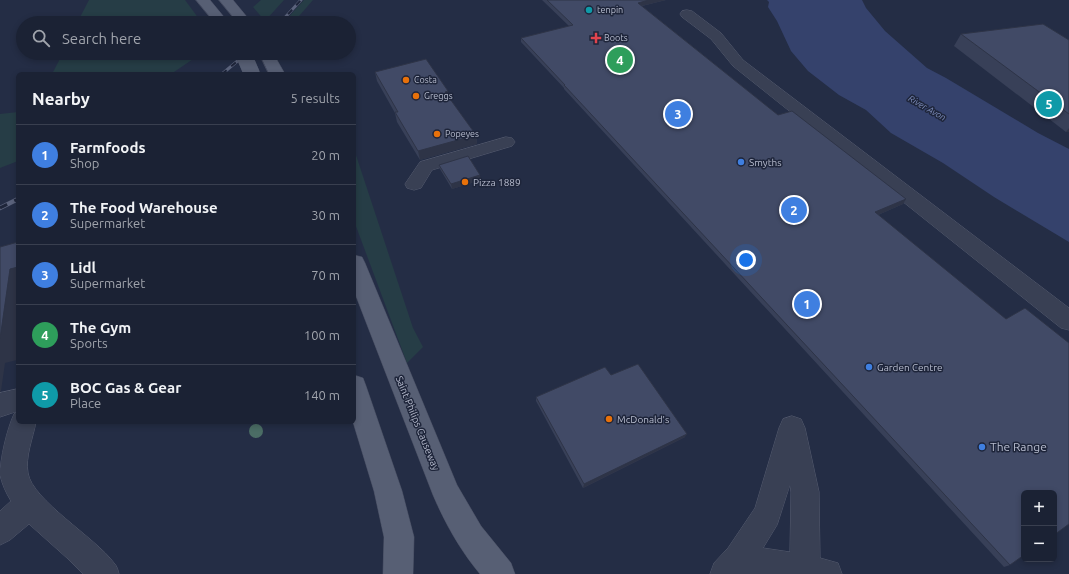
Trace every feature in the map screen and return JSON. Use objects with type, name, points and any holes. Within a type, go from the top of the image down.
[{"type":"main road","points":[[203,0],[216,16]]},
{"type":"main road","points":[[226,0],[239,16]]},
{"type":"main road","points":[[246,60],[251,72]]},
{"type":"main road","points":[[270,60],[276,72]]},
{"type":"main road","name":"Saint Philips Causeway","points":[[356,268],[447,495],[463,527],[487,560],[500,574]]},
{"type":"main road","points":[[356,392],[388,491],[399,537],[398,574]]},
{"type":"lane","points":[[687,14],[716,36],[738,63],[1069,321]]},
{"type":"lane","points":[[414,184],[426,166],[506,142]]},
{"type":"lane","points":[[0,405],[16,401]]},
{"type":"lane","points":[[23,424],[14,464],[14,473],[19,487],[30,504],[104,574]]},
{"type":"lane","points":[[792,428],[804,492],[812,573],[732,566],[767,515],[792,428]]},
{"type":"lane","points":[[0,530],[30,504]]},
{"type":"shaded area","points":[[89,0],[185,0],[197,16],[81,16]]},
{"type":"shaded area","points":[[261,0],[284,0],[270,16],[261,16],[253,7]]},
{"type":"shaded area","points":[[304,0],[313,0],[299,16],[289,16]]},
{"type":"shaded area","points":[[59,60],[192,60],[174,72],[53,72]]},
{"type":"shaded area","points":[[16,112],[16,162],[0,168],[0,114]]},
{"type":"shaded area","points":[[356,155],[413,328],[423,347],[407,363],[356,226]]},
{"type":"water","name":"River Avon","points":[[767,0],[862,0],[866,8],[885,31],[927,68],[1038,133],[1069,149],[1069,242],[994,197],[943,163],[891,133],[866,110],[839,95],[808,71],[791,51],[777,21],[768,7],[769,2]]},
{"type":"building","points":[[547,0],[649,0],[638,3],[778,115],[792,111],[906,199],[875,212],[1006,319],[1025,308],[1069,343],[1069,524],[1057,533],[1057,490],[1021,490],[1021,557],[1010,565],[521,38],[573,25]]},
{"type":"building","points":[[1043,24],[1069,40],[1069,114],[961,34]]},
{"type":"building","points":[[426,59],[448,91],[445,92],[476,135],[418,151],[395,112],[398,112],[375,72]]},
{"type":"building","points":[[468,156],[480,175],[451,184],[439,165]]},
{"type":"building","points":[[16,243],[16,268],[10,269],[0,339],[0,247]]},
{"type":"building","name":"McDonald's","points":[[638,364],[687,434],[584,484],[536,397],[605,367],[611,375]]},
{"type":"railway","points":[[286,16],[301,0]]},
{"type":"railway","points":[[224,72],[239,60]]},
{"type":"railway","points":[[0,208],[16,200]]},
{"type":"place","name":"tenpin","points":[[589,10]]},
{"type":"place","name":"Boots","points":[[596,38]]},
{"type":"place","name":"The Gym","points":[[620,60]]},
{"type":"place","name":"Costa","points":[[406,80]]},
{"type":"place","name":"Greggs","points":[[416,96]]},
{"type":"place","name":"BOC Gas & Gear","points":[[1049,104]]},
{"type":"place","name":"Lidl","points":[[678,114]]},
{"type":"place","name":"Popeyes","points":[[437,134]]},
{"type":"place","name":"Smyths","points":[[741,162]]},
{"type":"place","name":"Pizza 1889","points":[[465,182]]},
{"type":"place","name":"The Food Warehouse","points":[[794,210]]},
{"type":"place","name":"Farmfoods","points":[[807,304]]},
{"type":"place","name":"Garden Centre","points":[[869,367]]},
{"type":"place","name":"McDonald's","points":[[609,419]]},
{"type":"place","name":"The Range","points":[[982,447]]}]
